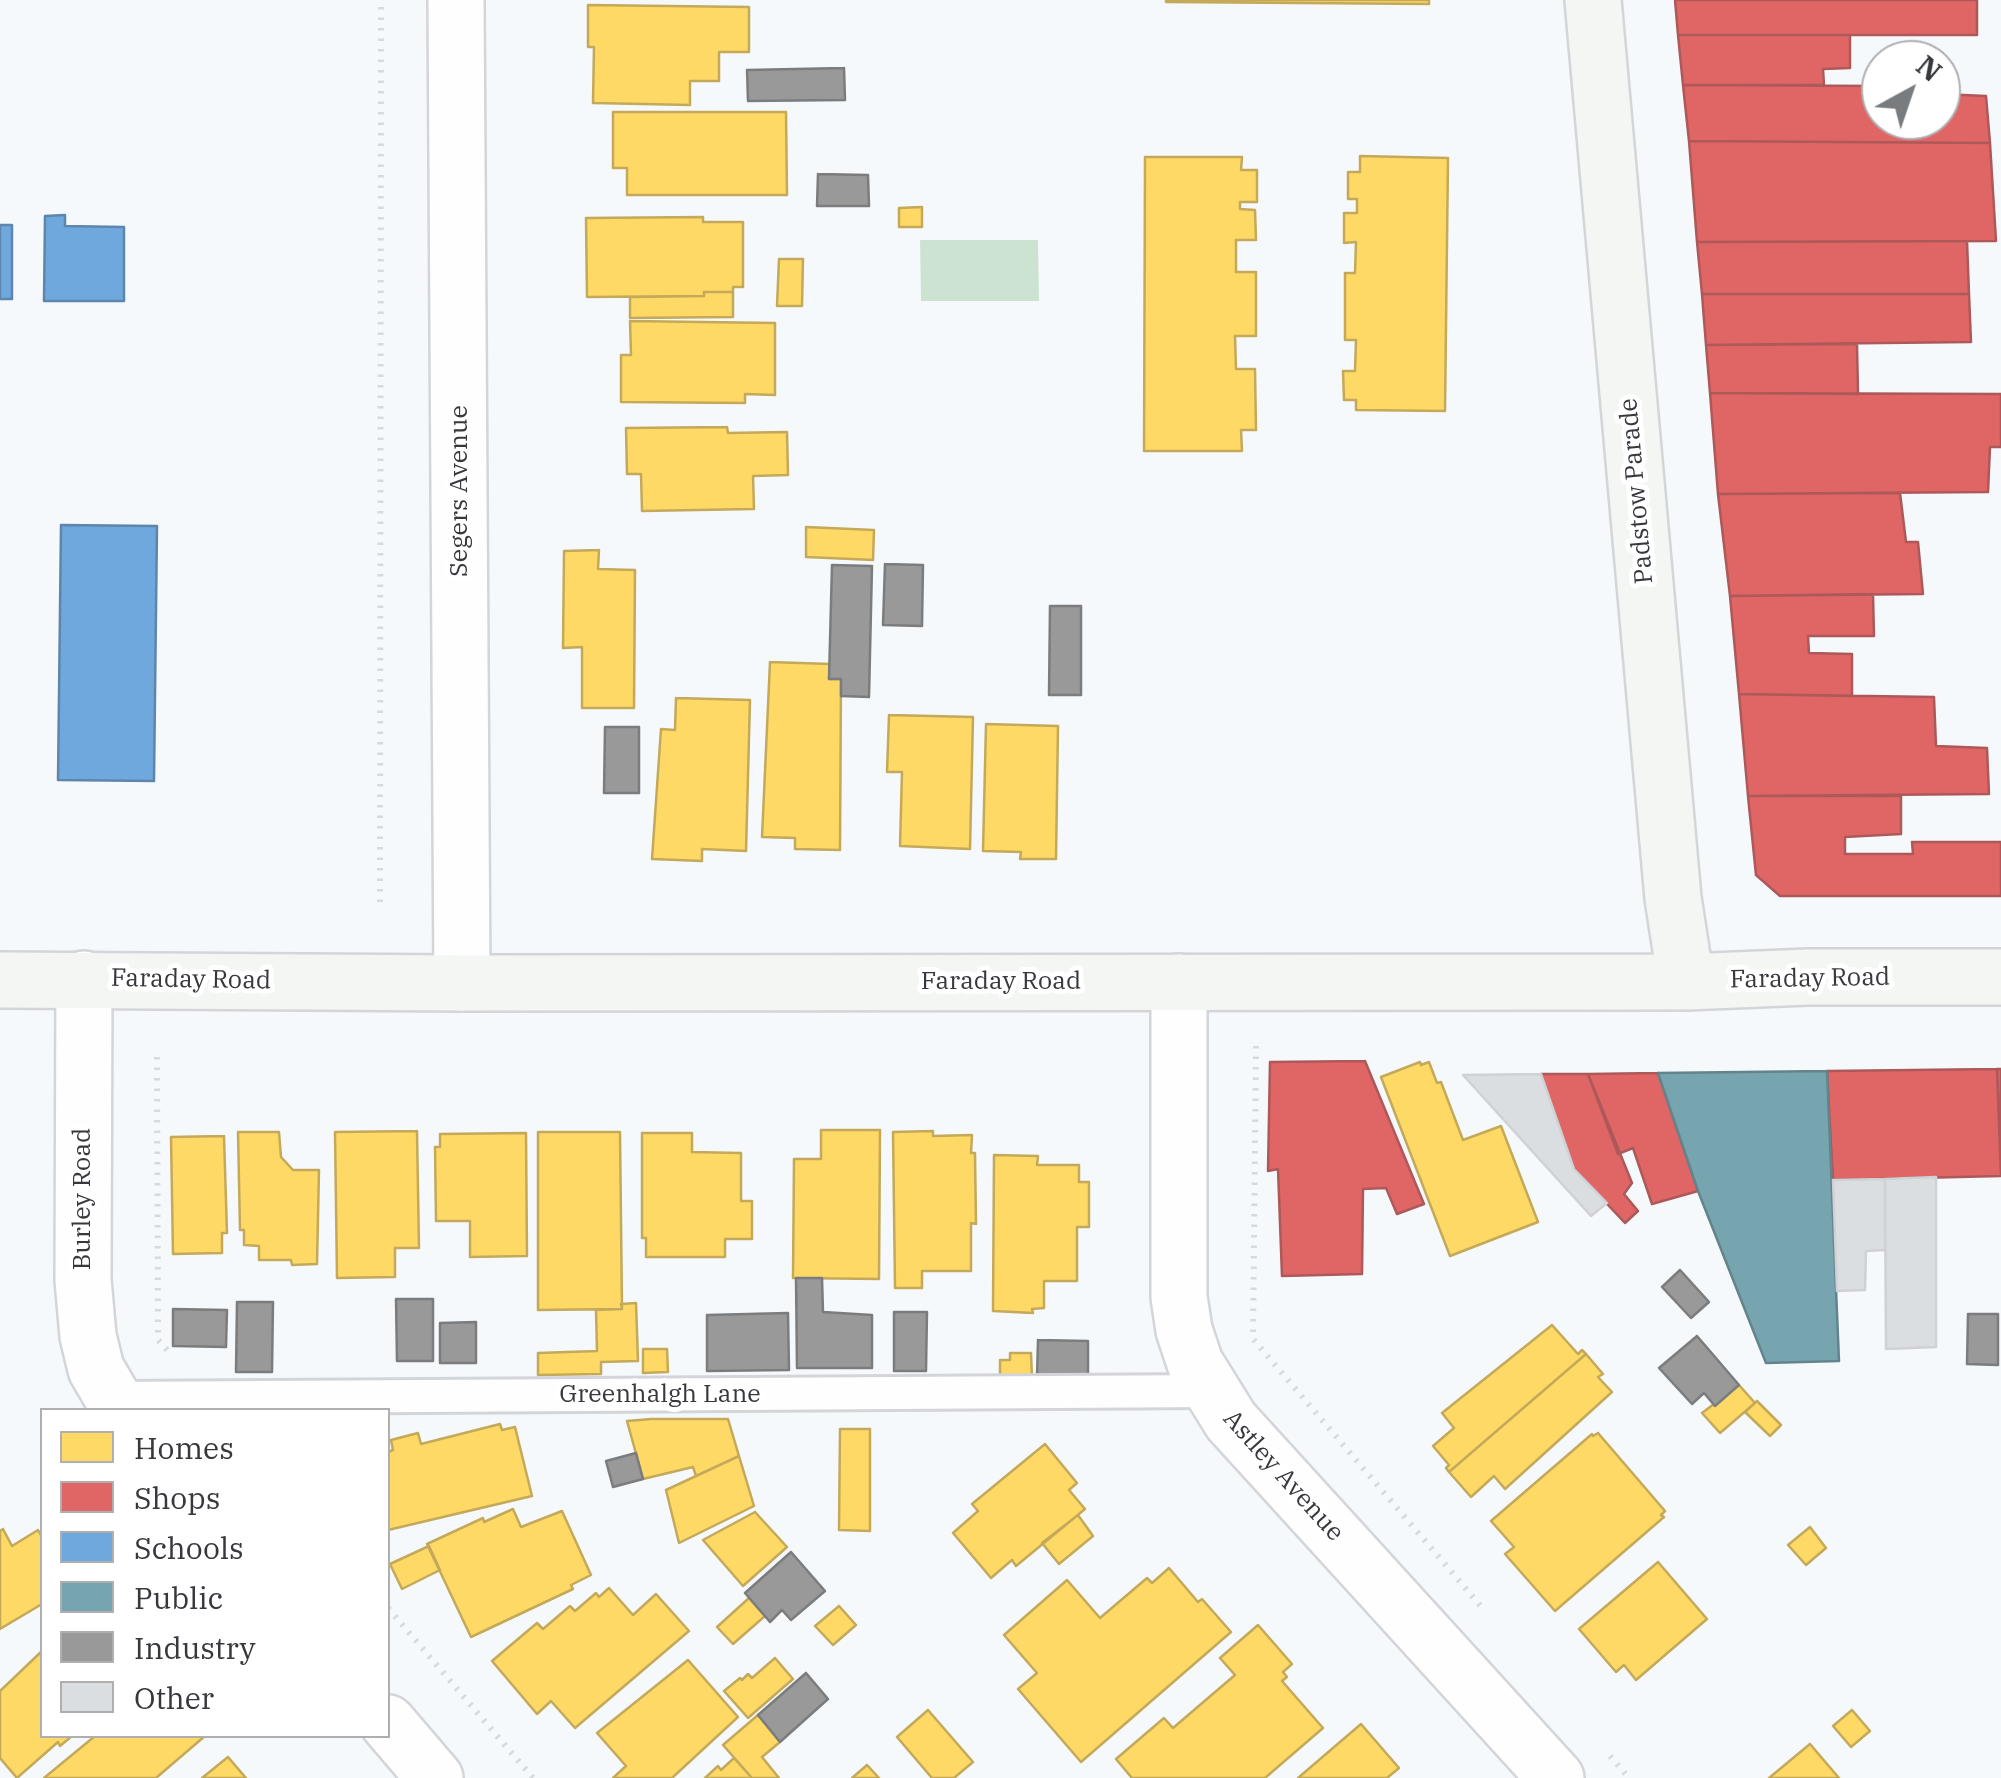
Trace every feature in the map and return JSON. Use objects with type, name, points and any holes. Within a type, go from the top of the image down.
[{"type":"main road","name":"Padstow Parade","points":[[1593,0],[1672,878],[1686,982]]},
{"type":"main road","name":"Faraday Road","points":[[0,980],[1686,982],[1808,977],[2001,977]]},
{"type":"street","name":"Segers Avenue","points":[[456,0],[462,983]]},
{"type":"street","name":"Burley Road","points":[[84,979],[83,1280],[88,1336],[96,1369],[116,1404]]},
{"type":"street","name":"Astley Avenue","points":[[1179,982],[1179,1297],[1194,1363],[1210,1391],[1255,1448],[1556,1778]]},
{"type":"street","points":[[390,1725],[435,1778]]},
{"type":"lane","name":"Greenhalgh Lane","points":[[116,1404],[207,1397],[1210,1391]]},
{"type":"path","points":[[380,902],[381,0]]},
{"type":"path","points":[[1256,1046],[1253,1339],[1496,1623]]},
{"type":"path","points":[[157,1057],[158,1340],[207,1397]]},
{"type":"path","points":[[390,1610],[533,1778]]},
{"type":"path","points":[[1605,1750],[1629,1778]]},
{"type":"green space","points":[[920,240],[1038,240],[1039,301],[921,301]]},
{"type":"building: Homes","points":[[1429,0],[1429,4],[1166,2]]},
{"type":"building: Homes","points":[[588,5],[749,7],[749,52],[719,52],[719,81],[690,81],[690,105],[593,103],[594,47],[588,47]]},
{"type":"building: Homes","points":[[613,112],[786,112],[787,195],[627,195],[627,168],[613,168]]},
{"type":"building: Homes","points":[[1360,156],[1448,158],[1445,411],[1356,410],[1356,400],[1344,400],[1343,371],[1355,371],[1356,340],[1345,340],[1345,273],[1355,273],[1356,242],[1344,243],[1344,213],[1357,213],[1357,199],[1348,199],[1348,172],[1360,172]]},
{"type":"building: Homes","points":[[1145,157],[1242,157],[1241,170],[1257,170],[1257,202],[1240,202],[1240,209],[1255,210],[1256,240],[1236,240],[1236,272],[1256,272],[1256,336],[1235,336],[1236,369],[1255,369],[1256,430],[1241,430],[1242,451],[1144,451]]},
{"type":"building: Homes","points":[[922,207],[922,227],[899,227],[899,208]]},
{"type":"building: Homes","points":[[703,217],[703,222],[743,222],[743,287],[733,287],[733,292],[704,292],[704,296],[587,297],[586,218]]},
{"type":"building: Homes","points":[[779,259],[803,259],[802,306],[777,306]]},
{"type":"building: Homes","points":[[704,292],[733,292],[733,317],[630,318],[630,297],[704,296]]},
{"type":"building: Homes","points":[[630,321],[775,323],[775,395],[745,394],[745,403],[621,402],[621,355],[631,355]]},
{"type":"building: Homes","points":[[727,427],[728,433],[787,432],[788,475],[753,476],[754,509],[642,511],[641,474],[627,474],[626,428]]},
{"type":"building: Homes","points":[[806,527],[874,530],[873,560],[806,557]]},
{"type":"building: Homes","points":[[599,550],[598,569],[635,570],[634,708],[582,708],[582,647],[563,648],[564,551]]},
{"type":"building: Homes","points":[[770,662],[830,664],[829,679],[841,679],[840,850],[795,849],[795,838],[762,837]]},
{"type":"building: Homes","points":[[676,698],[750,700],[746,851],[702,849],[702,861],[652,859],[661,729],[675,730]]},
{"type":"building: Homes","points":[[889,715],[973,717],[970,849],[900,846],[902,772],[887,772]]},
{"type":"building: Homes","points":[[986,724],[1058,726],[1056,859],[1020,859],[1021,852],[983,851]]},
{"type":"building: Homes","points":[[1429,1062],[1437,1083],[1441,1082],[1463,1140],[1501,1126],[1538,1222],[1450,1256],[1381,1077]]},
{"type":"building: Homes","points":[[821,1130],[880,1130],[879,1279],[793,1278],[794,1159],[821,1159]]},
{"type":"building: Homes","points":[[417,1131],[419,1248],[395,1248],[395,1277],[337,1278],[335,1132]]},
{"type":"building: Homes","points":[[933,1131],[933,1136],[972,1135],[976,1224],[971,1223],[971,1271],[922,1271],[922,1288],[895,1288],[893,1132]]},
{"type":"building: Homes","points":[[238,1132],[279,1132],[281,1157],[293,1170],[319,1170],[317,1264],[259,1260],[259,1246],[244,1245],[244,1230],[240,1230]]},
{"type":"building: Homes","points":[[538,1132],[620,1132],[622,1309],[538,1310]]},
{"type":"building: Homes","points":[[526,1133],[527,1256],[470,1257],[470,1221],[436,1221],[435,1147],[440,1147],[440,1134]]},
{"type":"building: Homes","points":[[642,1133],[692,1133],[692,1152],[741,1153],[741,1201],[752,1201],[752,1239],[725,1239],[725,1257],[646,1257],[646,1238],[642,1238]]},
{"type":"building: Homes","points":[[224,1136],[227,1233],[222,1233],[222,1253],[173,1254],[171,1137]]},
{"type":"building: Homes","points":[[994,1155],[1038,1156],[1037,1165],[1079,1165],[1079,1182],[1089,1182],[1089,1227],[1077,1227],[1077,1281],[1044,1281],[1044,1308],[1032,1309],[1033,1313],[993,1311]]},
{"type":"building: Homes","points":[[636,1303],[638,1361],[601,1362],[601,1374],[538,1375],[538,1353],[597,1351],[596,1310],[622,1309],[621,1304]]},
{"type":"building: Homes","points":[[1552,1325],[1578,1354],[1582,1350],[1586,1354],[1449,1472],[1449,1465],[1433,1446],[1454,1428],[1442,1413]]},
{"type":"building: Homes","points":[[643,1349],[667,1349],[668,1372],[643,1373]]},
{"type":"building: Homes","points":[[1010,1353],[1031,1353],[1032,1377],[1000,1378],[1000,1360],[1010,1360]]},
{"type":"building: Homes","points":[[1586,1354],[1603,1374],[1598,1377],[1612,1392],[1505,1489],[1494,1476],[1471,1497],[1449,1472]]},
{"type":"building: Homes","points":[[1739,1385],[1755,1403],[1720,1433],[1702,1413]]},
{"type":"building: Homes","points":[[1757,1401],[1781,1425],[1770,1436],[1745,1412]]},
{"type":"building: Homes","points":[[728,1419],[739,1456],[696,1476],[693,1467],[643,1479],[627,1421]]},
{"type":"building: Homes","points":[[500,1424],[502,1430],[515,1427],[532,1496],[390,1530],[391,1440],[418,1433],[421,1444]]},
{"type":"building: Homes","points":[[840,1429],[870,1429],[870,1531],[839,1530]]},
{"type":"building: Homes","points":[[1598,1433],[1665,1511],[1661,1515],[1664,1517],[1555,1611],[1505,1554],[1514,1547],[1491,1521],[1592,1434]]},
{"type":"building: Homes","points":[[1045,1444],[1077,1483],[1069,1490],[1085,1509],[1016,1566],[1012,1560],[991,1578],[953,1533],[978,1511],[972,1504]]},
{"type":"building: Homes","points":[[739,1456],[754,1506],[679,1543],[666,1490]]},
{"type":"building: Homes","points":[[513,1509],[521,1527],[562,1511],[591,1575],[571,1585],[573,1589],[471,1637],[427,1544]]},
{"type":"building: Homes","points":[[755,1512],[787,1547],[743,1586],[703,1540]]},
{"type":"building: Homes","points":[[1078,1515],[1093,1536],[1059,1564],[1042,1543]]},
{"type":"building: Homes","points":[[1810,1527],[1826,1548],[1806,1565],[1788,1545]]},
{"type":"building: Homes","points":[[3,1529],[12,1546],[38,1530],[40,1534],[40,1605],[0,1629]]},
{"type":"building: Homes","points":[[429,1546],[440,1570],[402,1589],[390,1564]]},
{"type":"building: Homes","points":[[1658,1562],[1707,1619],[1636,1680],[1624,1665],[1616,1672],[1579,1629]]},
{"type":"building: Homes","points":[[1169,1568],[1231,1632],[1081,1762],[1018,1689],[1037,1673],[1004,1635],[1067,1580],[1100,1618],[1147,1578],[1152,1583]]},
{"type":"building: Homes","points":[[609,1588],[633,1615],[656,1594],[689,1631],[575,1728],[551,1701],[537,1714],[492,1661],[537,1623],[543,1629],[570,1606],[575,1611],[596,1593],[599,1597]]},
{"type":"building: Homes","points":[[749,1598],[765,1616],[733,1644],[717,1627]]},
{"type":"building: Homes","points":[[839,1606],[856,1625],[833,1645],[815,1626]]},
{"type":"building: Homes","points":[[1258,1625],[1292,1664],[1283,1672],[1287,1677],[1282,1681],[1323,1728],[1265,1778],[1132,1778],[1116,1759],[1164,1718],[1173,1728],[1235,1675],[1220,1658]]},
{"type":"building: Homes","points":[[40,1653],[40,1738],[70,1738],[60,1746],[58,1742],[17,1778],[0,1758],[0,1691]]},
{"type":"building: Homes","points":[[775,1658],[793,1679],[748,1718],[724,1691],[748,1674],[752,1678]]},
{"type":"building: Homes","points":[[688,1660],[738,1717],[672,1778],[613,1778],[626,1766],[597,1733]]},
{"type":"building: Homes","points":[[928,1710],[973,1762],[954,1778],[932,1778],[897,1737]]},
{"type":"building: Homes","points":[[1852,1710],[1870,1731],[1851,1747],[1833,1726]]},
{"type":"building: Homes","points":[[758,1715],[780,1742],[762,1757],[779,1778],[752,1778],[723,1745]]},
{"type":"building: Homes","points":[[1361,1724],[1399,1768],[1387,1778],[1298,1778]]},
{"type":"building: Homes","points":[[93,1738],[203,1738],[156,1778],[44,1778]]},
{"type":"building: Homes","points":[[1810,1744],[1839,1778],[1769,1778]]},
{"type":"building: Homes","points":[[228,1757],[246,1778],[202,1778]]},
{"type":"building: Homes","points":[[734,1758],[752,1778],[705,1778],[718,1766],[721,1770]]},
{"type":"building: Homes","points":[[867,1765],[879,1778],[852,1778]]},
{"type":"building: Shops","points":[[1675,0],[1977,0],[1977,35],[1678,35]]},
{"type":"building: Shops","points":[[1678,35],[1850,35],[1850,68],[1823,69],[1824,85],[1683,85]]},
{"type":"building: Shops","points":[[1683,85],[1861,86],[1861,140],[1961,140],[1961,95],[1986,96],[1990,143],[1689,141]]},
{"type":"building: Shops","points":[[1689,141],[1990,143],[1996,241],[1697,242]]},
{"type":"building: Shops","points":[[1967,241],[1969,294],[1702,294],[1697,242]]},
{"type":"building: Shops","points":[[1702,294],[1969,294],[1971,342],[1706,345]]},
{"type":"building: Shops","points":[[1857,344],[1858,394],[1710,393],[1706,345]]},
{"type":"building: Shops","points":[[1710,393],[2001,394],[2001,447],[1990,447],[1988,492],[1718,494]]},
{"type":"building: Shops","points":[[1900,493],[1906,542],[1918,542],[1923,594],[1730,596],[1718,494]]},
{"type":"building: Shops","points":[[1873,594],[1874,636],[1808,636],[1809,653],[1852,654],[1852,696],[1739,694],[1730,596]]},
{"type":"building: Shops","points":[[1739,694],[1934,697],[1936,746],[1987,748],[1989,794],[1748,796]]},
{"type":"building: Shops","points":[[1748,796],[1901,796],[1901,834],[1845,837],[1845,854],[1913,854],[1912,842],[2001,842],[2001,896],[1780,896],[1756,875]]},
{"type":"building: Shops","points":[[1365,1061],[1424,1204],[1397,1214],[1386,1188],[1363,1189],[1362,1274],[1282,1276],[1278,1169],[1268,1171],[1270,1062]]},
{"type":"building: Shops","points":[[1997,1069],[2001,1069],[2001,1161]]},
{"type":"building: Shops","points":[[1997,1069],[2001,1176],[1833,1180],[1827,1071]]},
{"type":"building: Shops","points":[[1658,1073],[1698,1191],[1652,1204],[1633,1148],[1618,1154],[1588,1074]]},
{"type":"building: Shops","points":[[1541,1074],[1588,1074],[1632,1183],[1624,1194],[1638,1211],[1625,1223],[1574,1169]]},
{"type":"building: Schools","points":[[65,215],[65,226],[124,227],[124,301],[44,301],[45,216]]},
{"type":"building: Schools","points":[[0,225],[12,225],[12,299],[0,299]]},
{"type":"building: Schools","points":[[61,525],[157,526],[154,781],[58,780]]},
{"type":"building: Public","points":[[1827,1071],[1839,1361],[1766,1363],[1698,1191],[1658,1073]]},
{"type":"building: Industry","points":[[844,68],[845,100],[748,101],[747,70]]},
{"type":"building: Industry","points":[[818,174],[868,175],[869,206],[817,206]]},
{"type":"building: Industry","points":[[885,564],[923,565],[922,626],[883,625]]},
{"type":"building: Industry","points":[[832,565],[872,566],[869,697],[841,696],[841,679],[829,679]]},
{"type":"building: Industry","points":[[1050,606],[1081,606],[1081,695],[1049,695]]},
{"type":"building: Industry","points":[[605,727],[639,727],[639,793],[604,793]]},
{"type":"building: Industry","points":[[1680,1270],[1709,1302],[1691,1318],[1662,1287]]},
{"type":"building: Industry","points":[[796,1278],[822,1278],[823,1312],[872,1315],[872,1368],[797,1368]]},
{"type":"building: Industry","points":[[396,1299],[433,1299],[433,1361],[397,1361]]},
{"type":"building: Industry","points":[[237,1302],[273,1302],[272,1372],[236,1372]]},
{"type":"building: Industry","points":[[173,1309],[227,1310],[226,1347],[173,1346]]},
{"type":"building: Industry","points":[[894,1312],[927,1312],[926,1371],[894,1371]]},
{"type":"building: Industry","points":[[788,1313],[789,1370],[707,1371],[707,1315]]},
{"type":"building: Industry","points":[[1968,1314],[1998,1314],[1998,1365],[1967,1364]]},
{"type":"building: Industry","points":[[476,1322],[476,1363],[440,1363],[440,1323]]},
{"type":"building: Industry","points":[[1697,1336],[1739,1385],[1715,1406],[1704,1393],[1692,1404],[1659,1368]]},
{"type":"building: Industry","points":[[1038,1340],[1088,1341],[1088,1378],[1037,1377]]},
{"type":"building: Industry","points":[[636,1453],[643,1479],[613,1487],[606,1461]]},
{"type":"building: Industry","points":[[791,1552],[825,1591],[791,1620],[782,1610],[770,1622],[745,1593]]},
{"type":"building: Industry","points":[[806,1673],[828,1699],[780,1742],[758,1715]]},
{"type":"building: Other","points":[[1541,1074],[1574,1169],[1607,1203],[1591,1216],[1463,1075]]},
{"type":"building: Other","points":[[1936,1177],[1936,1347],[1886,1349],[1885,1179]]},
{"type":"building: Other","points":[[1885,1179],[1885,1250],[1866,1251],[1865,1290],[1837,1291],[1833,1180]]}]
